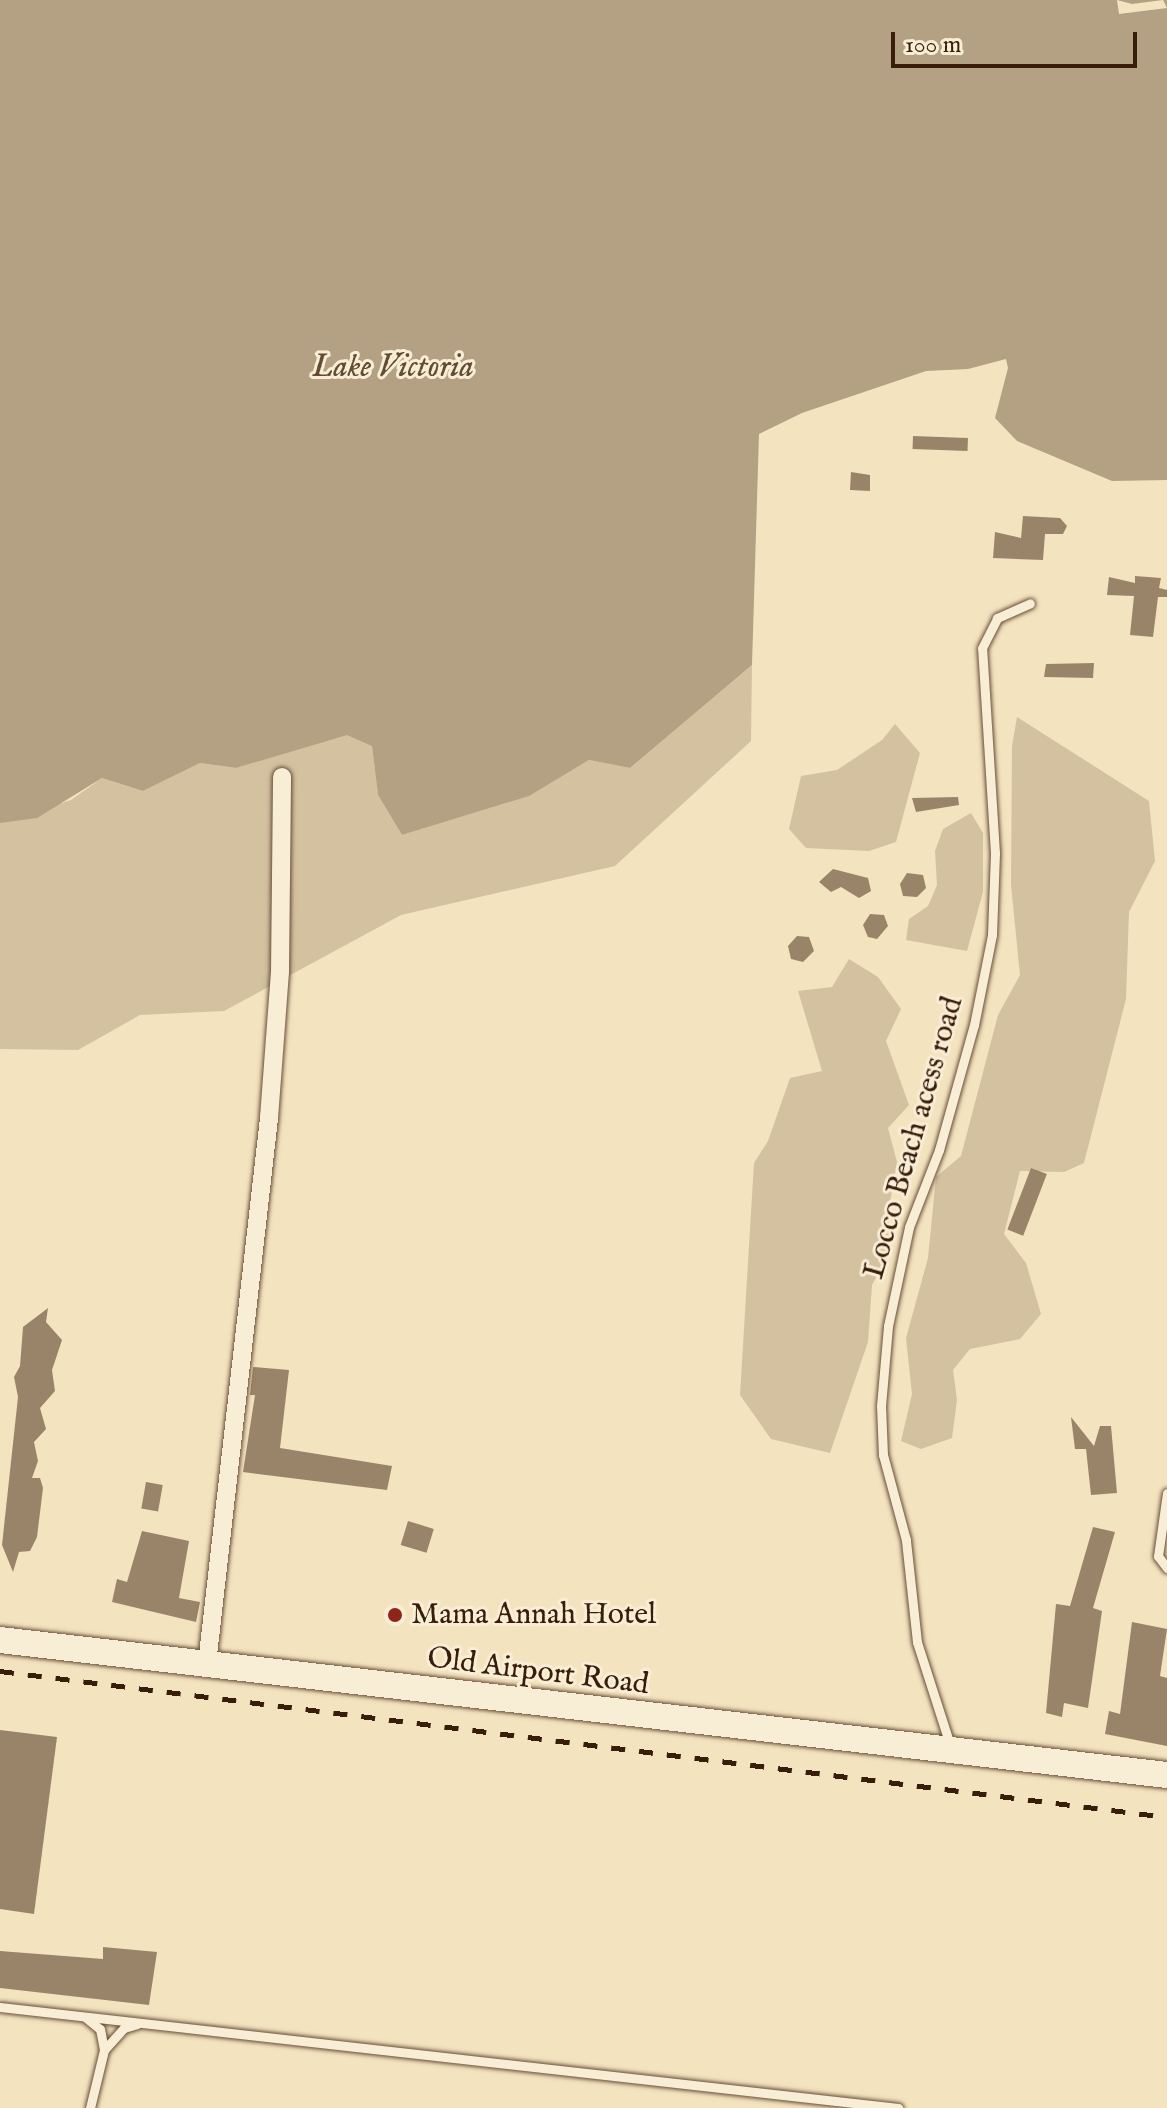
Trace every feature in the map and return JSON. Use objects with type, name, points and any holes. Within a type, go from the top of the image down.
[{"type":"main road","name":"Old Airport Road","points":[[0,1640],[1167,1775]]},
{"type":"street","points":[[207,1664],[269,1118],[280,972],[282,777]]},
{"type":"lane","name":"Locco Beach acess road","points":[[952,1751],[917,1642],[906,1540],[883,1455],[881,1406],[888,1326],[909,1227],[939,1150],[974,1025],[992,935],[995,853],[982,649],[997,618],[1030,603]]},
{"type":"lane","points":[[1167,1493],[1158,1556],[1167,1568]]},
{"type":"lane","points":[[0,2007],[898,2108]]},
{"type":"lane","points":[[85,2017],[100,2029],[104,2050],[90,2108]]},
{"type":"lane","points":[[104,2050],[124,2028],[140,2023]]},
{"type":"shaded area","points":[[752,665],[751,741],[615,866],[401,915],[224,1011],[140,1015],[78,1050],[0,1049],[0,823],[71,800],[102,778],[143,791],[200,763],[236,768],[347,734],[372,745],[378,795],[402,835],[528,796],[589,760],[630,768]]},
{"type":"shaded area","points":[[1017,717],[1149,801],[1155,861],[1129,912],[1126,999],[1084,1163],[1064,1172],[1020,1171],[1004,1234],[1026,1263],[1041,1314],[1020,1339],[970,1349],[953,1370],[957,1400],[952,1438],[921,1449],[901,1441],[912,1394],[906,1338],[928,1258],[936,1177],[961,1156],[998,1015],[1020,975],[1011,885],[1012,746]]},
{"type":"shaded area","points":[[895,724],[920,753],[896,842],[869,851],[806,848],[789,829],[801,776],[837,770],[882,740]]},
{"type":"shaded area","points":[[971,813],[983,833],[983,892],[967,951],[906,940],[909,919],[928,906],[937,885],[935,851],[943,829]]},
{"type":"shaded area","points":[[849,959],[878,977],[901,1009],[886,1041],[909,1105],[888,1128],[897,1162],[889,1208],[889,1254],[872,1285],[868,1342],[830,1453],[771,1439],[740,1395],[754,1163],[768,1141],[790,1078],[822,1071],[798,991],[832,987]]},
{"type":"water","name":"Lake Victoria","points":[[0,0],[1167,0],[1167,480],[1112,481],[1017,441],[995,418],[1008,368],[1006,359],[968,369],[926,371],[802,413],[759,434],[752,665],[630,768],[589,760],[529,796],[402,835],[378,795],[372,746],[347,735],[236,768],[200,763],[143,791],[102,778],[37,818],[0,823]]},
{"type":"pier","points":[[1117,0],[1132,4],[1163,0],[1167,8],[1119,14]]},
{"type":"building","points":[[913,436],[968,438],[968,451],[913,449]]},
{"type":"building","points":[[851,472],[870,475],[870,491],[850,490]]},
{"type":"building","points":[[1023,516],[1060,518],[1067,526],[1063,534],[1045,534],[1043,560],[993,558],[995,532],[1021,538]]},
{"type":"building","points":[[1135,576],[1161,578],[1159,588],[1167,590],[1167,597],[1158,597],[1153,637],[1130,635],[1134,596],[1107,595],[1109,577],[1135,583]]},
{"type":"building","points":[[1094,663],[1093,678],[1044,677],[1046,664]]},
{"type":"building","points":[[958,797],[959,805],[916,812],[912,798]]},
{"type":"building","points":[[833,869],[868,878],[871,891],[859,898],[841,887],[831,892],[819,882]]},
{"type":"building","points":[[907,873],[923,875],[926,888],[917,897],[903,896],[900,884]]},
{"type":"building","points":[[870,914],[884,915],[888,926],[877,939],[868,937],[863,925]]},
{"type":"building","points":[[797,936],[809,937],[814,951],[803,962],[791,959],[788,946]]},
{"type":"building","points":[[1031,1168],[1047,1174],[1023,1236],[1007,1230]]},
{"type":"building","points":[[48,1308],[46,1322],[62,1340],[52,1370],[55,1391],[40,1408],[46,1429],[34,1442],[38,1461],[32,1478],[40,1478],[43,1488],[37,1537],[30,1551],[19,1552],[13,1572],[2,1545],[18,1397],[14,1377],[20,1366],[23,1327]]},
{"type":"building","points":[[253,1367],[289,1370],[280,1448],[392,1466],[387,1490],[243,1472],[255,1395],[250,1395]]},
{"type":"building","points":[[1071,1417],[1094,1446],[1100,1426],[1111,1426],[1117,1493],[1091,1495],[1086,1449],[1075,1449]]},
{"type":"building","points":[[146,1482],[163,1485],[158,1512],[141,1509]]},
{"type":"building","points":[[408,1521],[434,1529],[427,1553],[401,1545]]},
{"type":"building","points":[[1093,1527],[1115,1532],[1093,1608],[1102,1611],[1088,1708],[1064,1703],[1062,1717],[1046,1713],[1056,1604],[1070,1606]]},
{"type":"building","points":[[142,1531],[189,1541],[179,1598],[200,1602],[196,1622],[112,1602],[117,1579],[127,1582]]},
{"type":"building","points":[[1132,1622],[1167,1629],[1160,1676],[1167,1678],[1167,1746],[1105,1734],[1109,1711],[1120,1714]]},
{"type":"building","points":[[0,1730],[57,1737],[34,1914],[0,1909]]},
{"type":"building","points":[[103,1947],[157,1952],[149,2005],[0,1988],[0,1951],[103,1959]]},
{"type":"railway","points":[[0,1671],[1167,1817]]},
{"type":"place","name":"Mama Annah Hotel","points":[[395,1615]]}]
